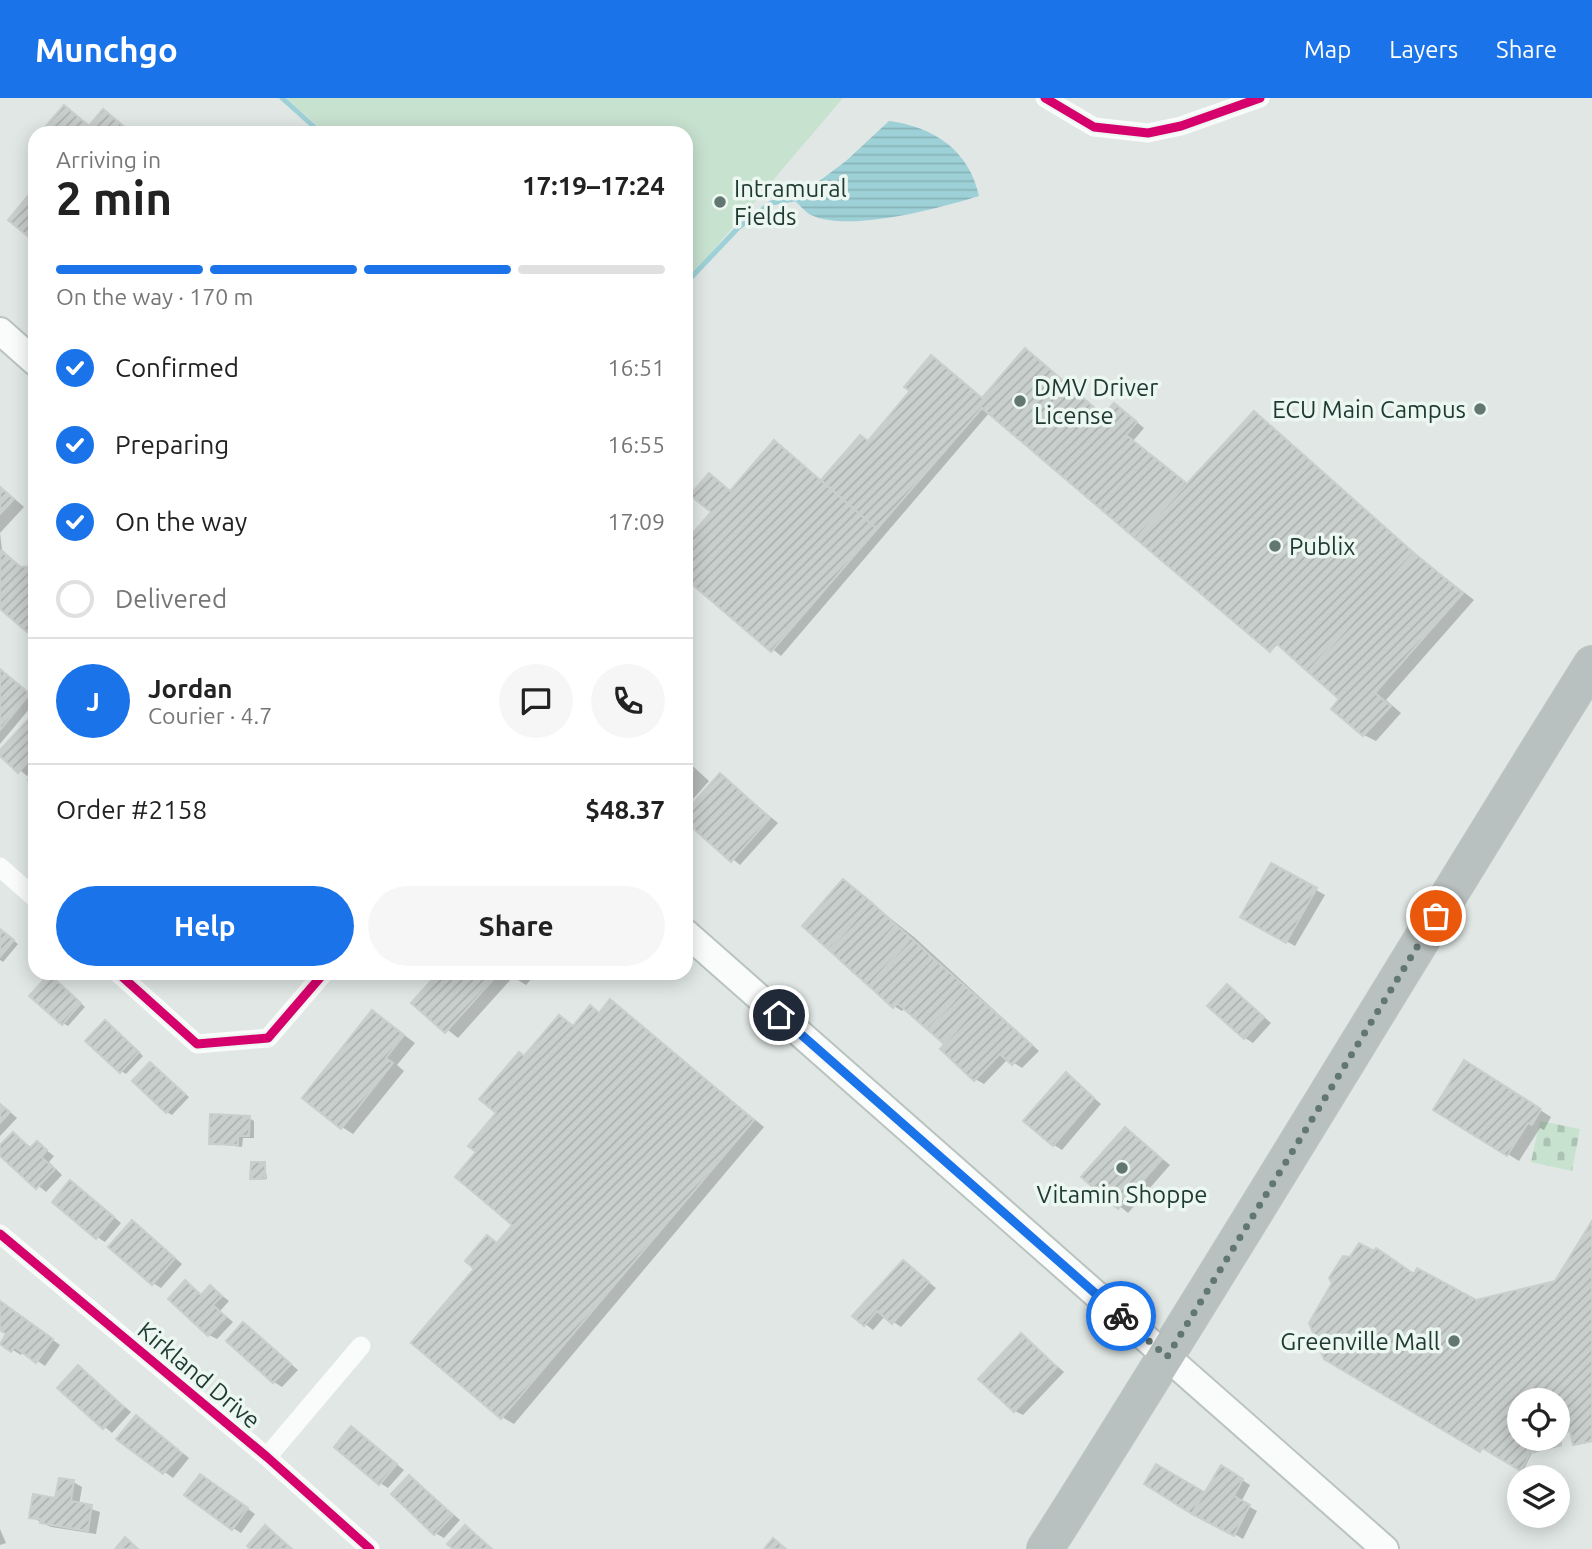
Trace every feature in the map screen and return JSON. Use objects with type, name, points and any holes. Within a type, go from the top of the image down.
[{"type":"highway","points":[[1045,1549],[1167,1357],[1477,847],[1592,664]]},
{"type":"main road","points":[[0,331],[28,356]]},
{"type":"main road","points":[[693,939],[1385,1549]]},
{"type":"street","points":[[1045,98],[1094,127],[1148,133],[1181,126],[1259,98]]},
{"type":"street","points":[[0,867],[28,892]]},
{"type":"street","points":[[126,980],[197,1044],[268,1038],[318,980]]},
{"type":"street","name":"Kirkland Drive","points":[[3,1241],[267,1458],[370,1549]]},
{"type":"street","points":[[267,1458],[361,1346]]},
{"type":"green space","name":"Intramural Fields","points":[[286,98],[843,98],[693,274],[693,126],[318,126]]},
{"type":"green space","points":[[1540,1121],[1580,1129],[1572,1171],[1531,1162]]},
{"type":"water","points":[[889,121],[921,129],[947,144],[967,166],[979,196],[895,217],[848,221],[828,220],[811,215],[794,200],[846,161]]},
{"type":"building","points":[[64,105],[89,126],[46,126]]},
{"type":"building","points":[[103,109],[124,126],[89,126]]},
{"type":"building","points":[[28,196],[28,236],[8,220]]},
{"type":"building","points":[[1025,348],[1103,415],[1114,403],[1137,422],[1126,435],[1185,482],[1136,539],[982,408],[877,529],[821,480],[860,435],[868,441],[910,391],[904,387],[931,355],[982,398]]},
{"type":"building","name":"Publix","points":[[1254,411],[1414,553],[1308,672],[1276,643],[1270,652],[1136,539]]},
{"type":"building","points":[[774,440],[877,529],[771,652],[693,585],[693,533],[711,512],[693,497],[693,492],[709,473],[730,491]]},
{"type":"building","points":[[0,487],[14,499],[0,514]]},
{"type":"building","points":[[0,550],[20,567],[28,566],[28,631],[0,609]]},
{"type":"building","points":[[1414,553],[1463,593],[1375,693],[1391,706],[1363,736],[1331,709],[1339,699],[1308,672]]},
{"type":"building","points":[[0,669],[28,692],[28,696],[0,730]]},
{"type":"building","points":[[28,720],[28,762],[18,773],[0,756],[0,750]]},
{"type":"building","points":[[720,773],[770,818],[731,862],[693,828],[693,803]]},
{"type":"building","points":[[1271,863],[1317,888],[1286,943],[1240,917]]},
{"type":"building","points":[[843,879],[871,902],[829,950],[802,926]]},
{"type":"building","points":[[871,902],[896,925],[854,973],[829,950]]},
{"type":"building","points":[[896,925],[911,938],[869,986],[854,973]]},
{"type":"building","points":[[0,929],[14,940],[0,957]]},
{"type":"building","points":[[911,938],[935,960],[893,1008],[869,986]]},
{"type":"building","points":[[935,960],[966,987],[928,1030],[897,1003]]},
{"type":"building","points":[[44,980],[56,980],[81,1003],[62,1025],[29,996]]},
{"type":"building","points":[[432,980],[493,980],[445,1033],[411,1003]]},
{"type":"building","points":[[1227,984],[1264,1017],[1244,1039],[1207,1006]]},
{"type":"building","points":[[966,987],[982,1001],[944,1044],[928,1030]]},
{"type":"building","points":[[610,999],[754,1120],[501,1419],[411,1343],[474,1269],[465,1261],[487,1235],[497,1243],[512,1225],[455,1177],[476,1152],[468,1146],[496,1113],[479,1099],[519,1052],[524,1056],[559,1015],[573,1026],[590,1005],[599,1013]]},
{"type":"building","points":[[982,1001],[1032,1045],[1012,1065],[1000,1054],[974,1081],[940,1049]]},
{"type":"building","points":[[372,1010],[404,1035],[386,1058],[393,1063],[341,1129],[302,1098]]},
{"type":"building","points":[[105,1020],[139,1052],[120,1073],[85,1041]]},
{"type":"building","points":[[1464,1060],[1541,1109],[1532,1125],[1528,1123],[1507,1156],[1433,1110]]},
{"type":"building","points":[[150,1062],[185,1094],[166,1113],[132,1081]]},
{"type":"building","points":[[1066,1072],[1094,1098],[1053,1146],[1023,1121]]},
{"type":"building","points":[[0,1104],[10,1112],[0,1123]]},
{"type":"building","points":[[210,1114],[250,1116],[249,1136],[238,1136],[238,1145],[209,1144]]},
{"type":"building","name":"Vitamin Shoppe","points":[[1125,1127],[1162,1159],[1118,1209],[1081,1177]]},
{"type":"building","points":[[13,1132],[30,1148],[37,1141],[47,1150],[41,1157],[55,1169],[36,1189],[0,1156],[0,1145]]},
{"type":"building","points":[[251,1162],[265,1162],[265,1179],[250,1179]]},
{"type":"building","points":[[70,1180],[114,1217],[96,1239],[52,1202]]},
{"type":"building","points":[[132,1220],[175,1258],[152,1285],[108,1247]]},
{"type":"building","name":"Greenville Mall","points":[[1592,1221],[1592,1441],[1573,1445],[1570,1431],[1570,1388],[1507,1388],[1507,1451],[1538,1451],[1530,1453],[1524,1465],[1511,1465],[1482,1448],[1480,1452],[1324,1359],[1309,1323],[1332,1283],[1329,1278],[1343,1256],[1350,1257],[1359,1243],[1374,1251],[1376,1248],[1414,1274],[1417,1268],[1476,1300],[1555,1281]]},
{"type":"building","points":[[903,1260],[929,1282],[892,1324],[877,1311],[864,1326],[852,1316]]},
{"type":"building","points":[[185,1280],[201,1295],[210,1285],[222,1296],[213,1305],[226,1317],[208,1336],[168,1299]]},
{"type":"building","points":[[0,1301],[53,1339],[36,1363],[15,1347],[11,1352],[0,1344],[6,1334],[0,1330]]},
{"type":"building","points":[[243,1322],[291,1364],[273,1383],[226,1341]]},
{"type":"building","points":[[1021,1333],[1057,1367],[1014,1412],[978,1379]]},
{"type":"building","points":[[78,1365],[124,1407],[103,1429],[57,1388]]},
{"type":"building","points":[[136,1415],[182,1453],[163,1474],[116,1439]]},
{"type":"building","points":[[351,1426],[397,1464],[379,1485],[334,1447]]},
{"type":"building","points":[[1156,1464],[1204,1492],[1192,1514],[1144,1484]]},
{"type":"building","points":[[1221,1465],[1243,1479],[1234,1496],[1250,1505],[1234,1536],[1192,1514]]},
{"type":"building","points":[[200,1474],[248,1508],[232,1530],[184,1495]]},
{"type":"building","points":[[409,1475],[453,1515],[434,1535],[391,1494]]},
{"type":"building","points":[[59,1478],[74,1480],[71,1501],[92,1505],[88,1531],[40,1523],[41,1519],[29,1518],[33,1494],[55,1498]]},
{"type":"building","points":[[265,1525],[292,1549],[250,1549],[247,1546]]},
{"type":"building","points":[[465,1525],[492,1549],[453,1549],[447,1544]]},
{"type":"building","points":[[125,1537],[138,1549],[115,1549]]},
{"type":"building","points":[[773,1538],[786,1549],[764,1549]]},
{"type":"waterway","points":[[282,98],[313,126]]},
{"type":"waterway","points":[[693,276],[738,228],[771,203],[800,198]]},
{"type":"cycle path","points":[[1045,98],[1094,127],[1148,133],[1181,126],[1260,98]]},
{"type":"cycle path","points":[[126,980],[197,1044],[268,1038],[318,980]]},
{"type":"cycle path","points":[[0,1234],[267,1457],[370,1549]]},
{"type":"way so far","points":[[1121,1316],[1167,1357],[1436,916]]},
{"type":"place","name":"Intramural Fields","points":[[720,202]]},
{"type":"place","name":"DMV Driver License","points":[[1020,401]]},
{"type":"place","name":"ECU Main Campus","points":[[1480,409]]},
{"type":"place","name":"Publix","points":[[1275,546]]},
{"type":"place","name":"Vitamin Shoppe","points":[[1122,1168]]},
{"type":"place","name":"Greenville Mall","points":[[1454,1341]]},
{"type":"route","points":[[779,1015],[1121,1316]]}]
